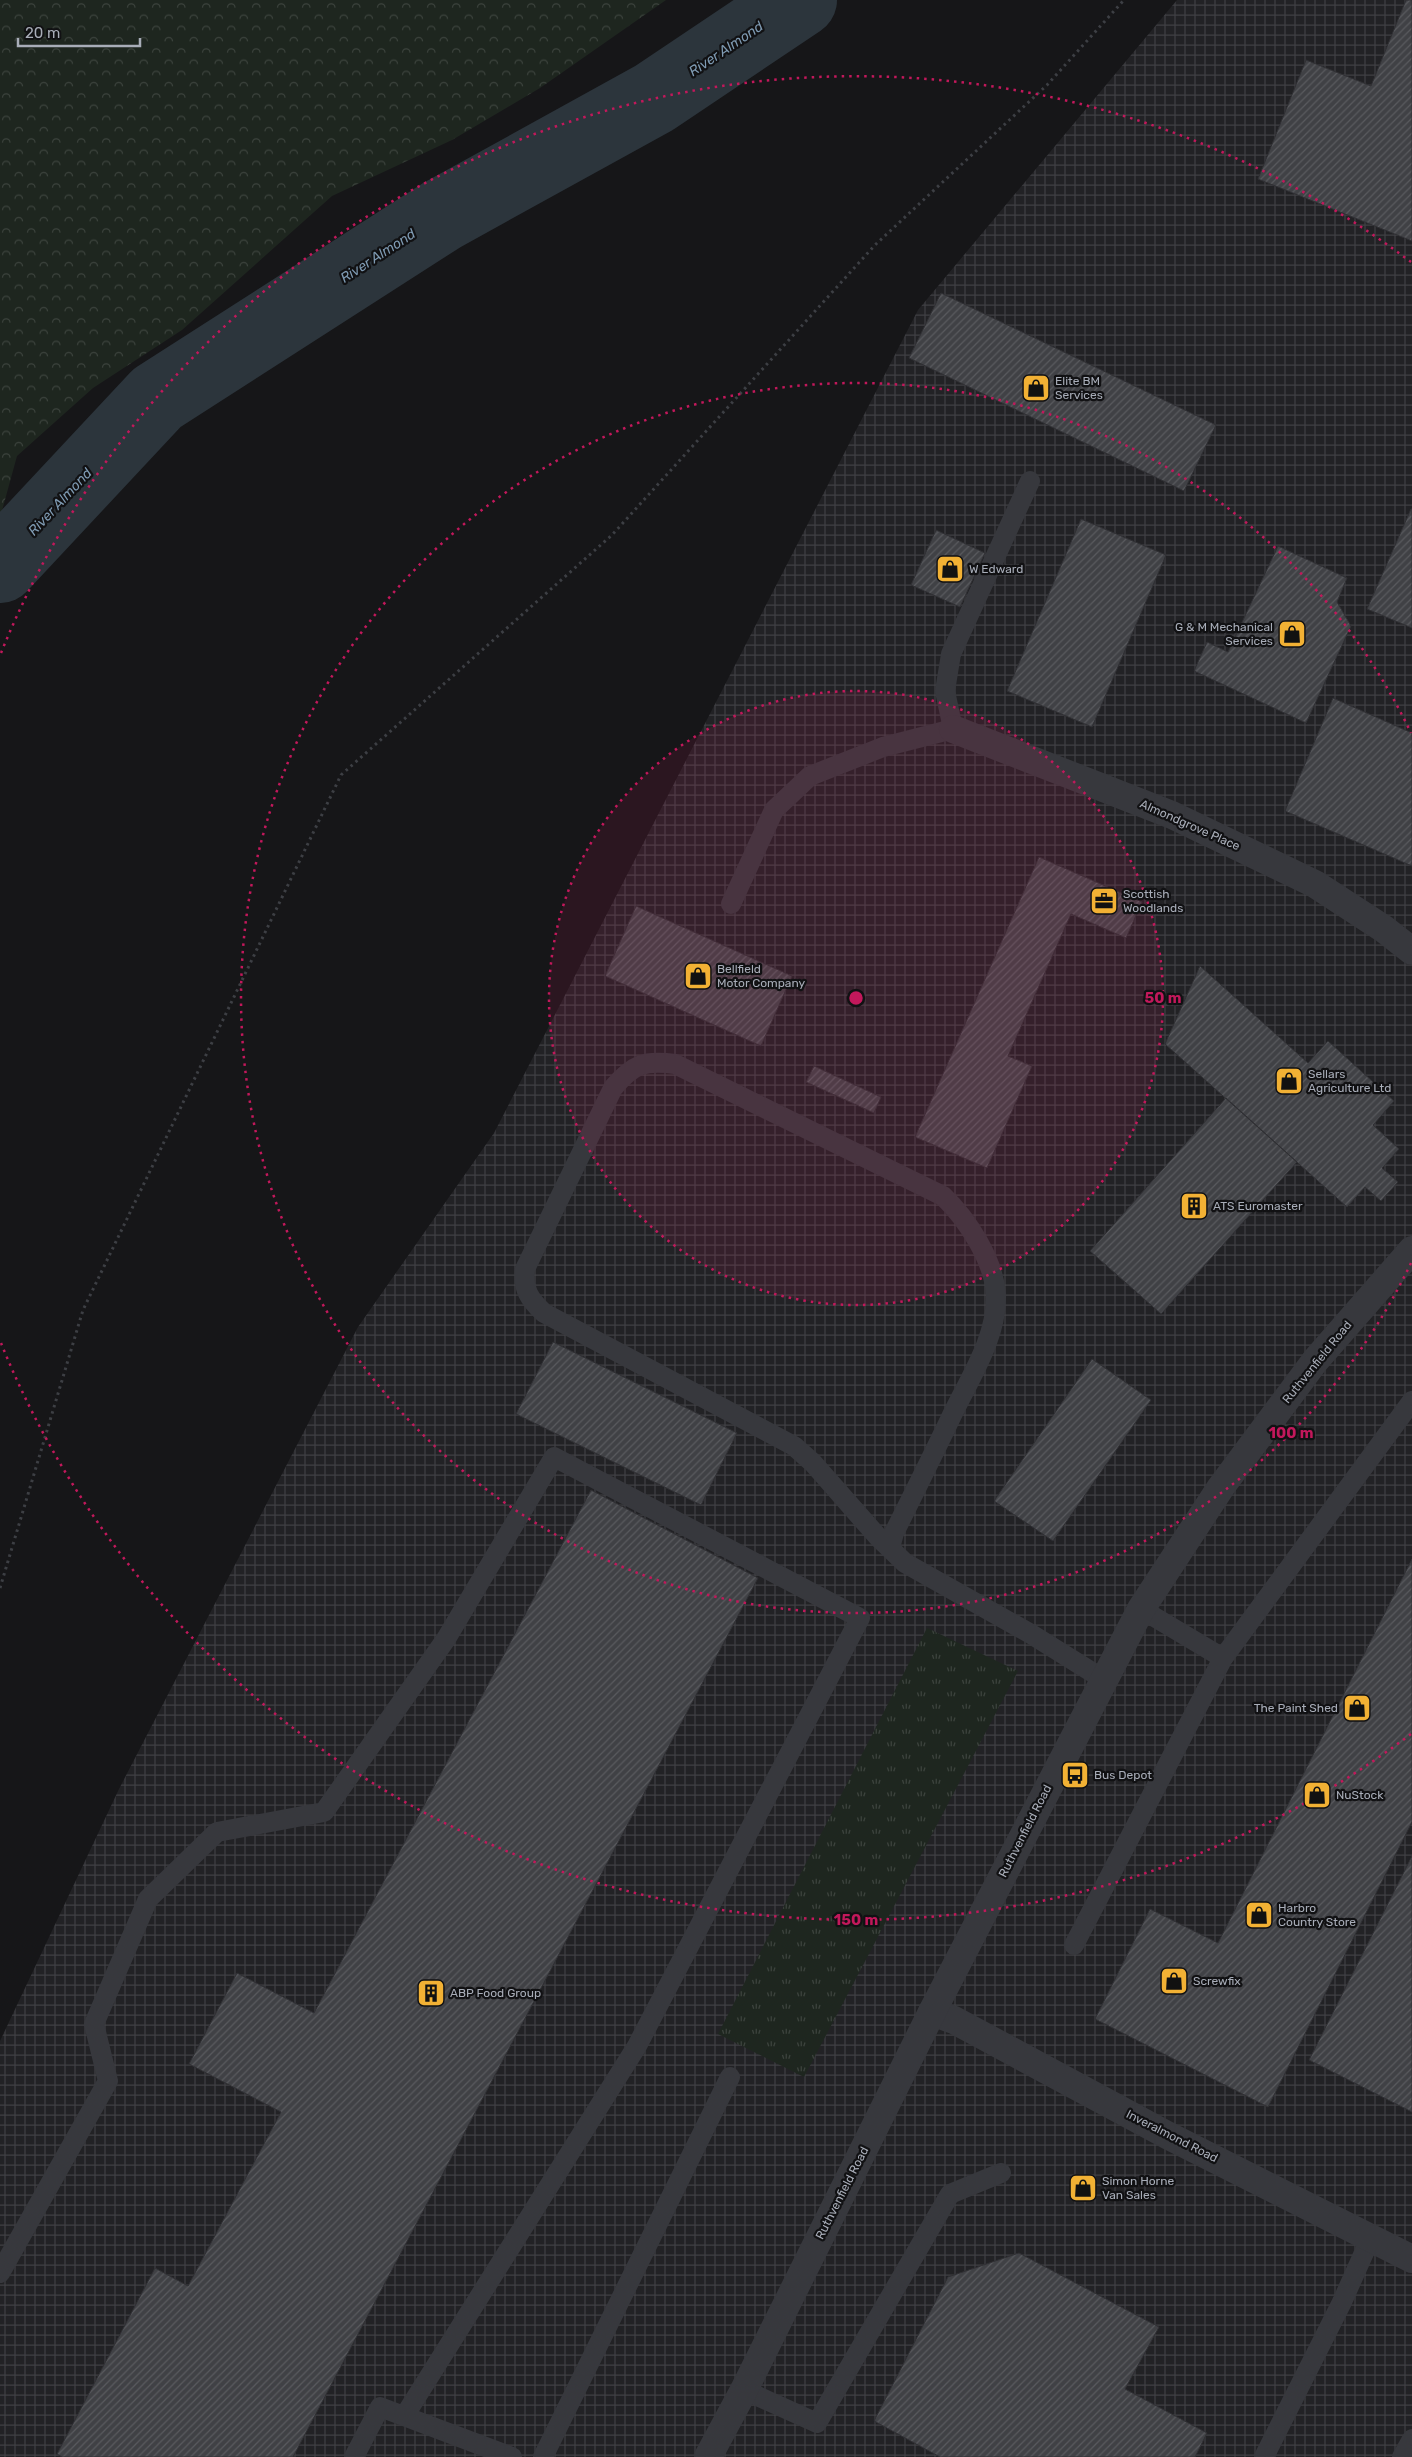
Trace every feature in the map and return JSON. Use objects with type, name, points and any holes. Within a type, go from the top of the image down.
[{"type":"street","name":"Almondgrove Place","points":[[953,729],[1172,815],[1208,832],[1315,884],[1384,929],[1412,951]]},
{"type":"street","name":"Ruthvenfield Road","points":[[708,2457],[744,2390],[932,2012],[1103,1678],[1141,1609],[1221,1487],[1315,1361],[1412,1250]]},
{"type":"street","name":"Inveralmond Road","points":[[932,2012],[954,2020],[1167,2134],[1412,2259]]},
{"type":"lane","points":[[731,904],[774,810],[810,776],[883,747],[953,729],[944,691],[951,654],[1030,481]]},
{"type":"lane","points":[[890,1548],[894,1533],[983,1352],[994,1318],[996,1294],[978,1242],[959,1211],[943,1196],[934,1191],[675,1064],[643,1063],[632,1069],[613,1088],[525,1269],[526,1291],[532,1302],[544,1313],[794,1446],[813,1463],[890,1548],[905,1563],[1031,1634],[1103,1678]]},
{"type":"lane","points":[[1074,1945],[1223,1658],[1412,1401]]},
{"type":"lane","points":[[0,2273],[108,2081],[94,2024],[148,1899],[218,1832],[324,1812],[446,1639],[554,1457],[860,1618],[637,2046],[405,2415]]},
{"type":"lane","points":[[1141,1609],[1223,1658]]},
{"type":"lane","points":[[543,2457],[730,2077]]},
{"type":"lane","points":[[744,2390],[818,2423],[950,2194],[1001,2173]]},
{"type":"lane","points":[[1264,2457],[1342,2302],[1371,2237]]},
{"type":"lane","points":[[354,2457],[380,2407],[512,2457]]},
{"type":"lane","points":[[1402,2457],[1412,2439]]},
{"type":"path","points":[[0,1588],[82,1310],[342,775],[612,535],[875,245],[1047,85],[1124,0]]},
{"type":"shaded area","points":[[1177,0],[1412,0],[1412,2457],[0,2457],[0,2041],[119,1789],[358,1327],[494,1133],[918,310]]},
{"type":"green space","points":[[0,0],[666,0],[540,88],[452,140],[332,196],[182,330],[93,388],[17,456],[0,518]]},
{"type":"green space","points":[[927,1628],[1018,1671],[804,2077],[718,2034]]},
{"type":"building","points":[[1406,0],[1412,0],[1412,241],[1258,179],[1306,60],[1371,86]]},
{"type":"building","points":[[941,293],[1216,425],[1184,491],[909,358]]},
{"type":"building","points":[[1412,509],[1412,628],[1367,609]]},
{"type":"building","points":[[1081,519],[1166,555],[1092,727],[1007,691]]},
{"type":"building","points":[[936,530],[985,553],[960,607],[911,585]]},
{"type":"building","name":"G & M Mechanical Services","points":[[1278,546],[1347,578],[1337,602],[1351,626],[1306,723],[1194,671],[1207,642],[1228,652]]},
{"type":"building","points":[[1333,698],[1412,733],[1412,866],[1285,811]]},
{"type":"building","points":[[1039,857],[1142,902],[1126,938],[1071,914],[1008,1056],[1032,1066],[987,1168],[915,1137]]},
{"type":"building","name":"Bellfield Motor Company","points":[[636,906],[792,976],[761,1046],[605,976]]},
{"type":"building","name":"Sellars Agriculture Ltd","points":[[1200,966],[1308,1063],[1328,1041],[1394,1101],[1373,1125],[1399,1149],[1382,1168],[1398,1182],[1381,1201],[1365,1187],[1347,1207],[1165,1044]]},
{"type":"building","points":[[814,1066],[881,1097],[874,1113],[806,1082]]},
{"type":"building","name":"ATS Euromaster","points":[[1226,1098],[1297,1162],[1161,1314],[1090,1251]]},
{"type":"building","points":[[553,1342],[737,1433],[701,1505],[516,1414]]},
{"type":"building","points":[[1092,1359],[1151,1400],[1053,1541],[994,1501]]},
{"type":"building","name":"ABP Food Group","points":[[591,1490],[758,1578],[293,2457],[62,2457],[57,2454],[155,2268],[188,2286],[281,2112],[189,2064],[237,1973],[314,2013]]},
{"type":"building","points":[[1412,1559],[1412,1822],[1268,2107],[1095,2019],[1150,1909],[1218,1943]]},
{"type":"building","points":[[1412,1856],[1412,2112],[1309,2060]]},
{"type":"building","points":[[1019,2253],[1159,2327],[1125,2389],[1207,2433],[1195,2457],[940,2457],[874,2421],[948,2277]]},
{"type":"waterway","name":"River Almond","points":[[0,566],[157,398],[442,215],[654,98],[800,0]]},
{"type":"place","name":"Elite BM Services","points":[[1036,388]]},
{"type":"place","name":"W Edward","points":[[950,569]]},
{"type":"place","name":"G & M Mechanical Services","points":[[1292,634]]},
{"type":"place","name":"Scottish Woodlands","points":[[1104,901]]},
{"type":"place","name":"Bellfield Motor Company","points":[[698,976]]},
{"type":"place","name":"Sellars Agriculture Ltd","points":[[1289,1081]]},
{"type":"place","name":"ATS Euromaster","points":[[1194,1206]]},
{"type":"place","name":"The Paint Shed","points":[[1357,1708]]},
{"type":"place","name":"Bus Depot","points":[[1075,1775]]},
{"type":"place","name":"NuStock","points":[[1317,1795]]},
{"type":"place","name":"Harbro Country Store","points":[[1259,1915]]},
{"type":"place","name":"Screwfix","points":[[1174,1981]]},
{"type":"place","name":"ABP Food Group","points":[[431,1993]]},
{"type":"place","name":"Simon Horne Van Sales","points":[[1083,2188]]}]
